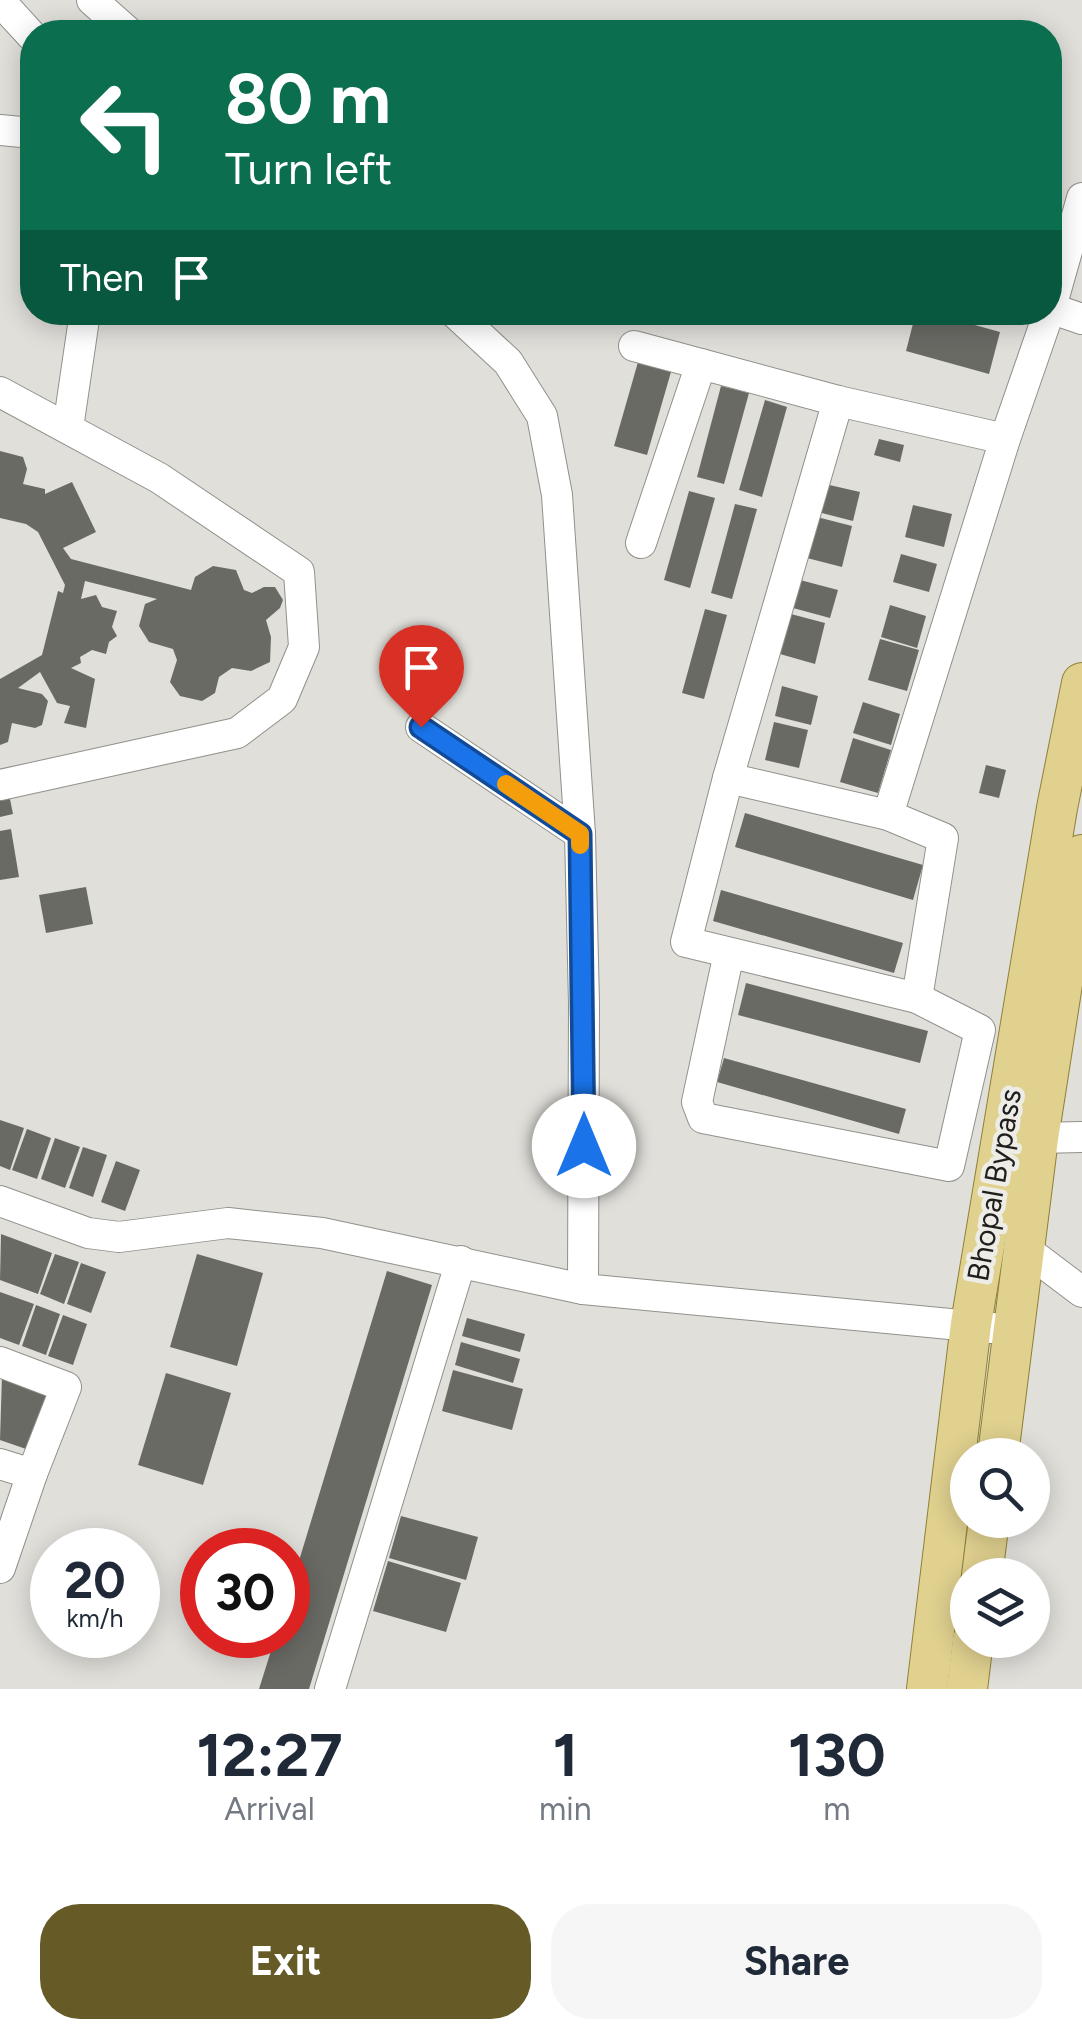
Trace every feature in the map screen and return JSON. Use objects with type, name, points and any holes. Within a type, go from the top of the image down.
[{"type":"main road","name":"Bhopal Bypass","points":[[927,1689],[971,1324],[1082,683]]},
{"type":"main road","name":"Bhopal Bypass","points":[[1000,1438],[1038,1138],[1082,854]]},
{"type":"main road","points":[[966,1689],[970,1658]]},
{"type":"street","points":[[92,0],[114,20]]},
{"type":"street","points":[[0,1],[20,23]]},
{"type":"street","points":[[1062,268],[1082,198]]},
{"type":"street","points":[[68,428],[83,325]]},
{"type":"street","points":[[468,325],[508,362],[542,416],[557,495],[580,834],[583,1289]]},
{"type":"street","points":[[888,814],[1005,439],[1045,325]]},
{"type":"street","points":[[634,346],[838,401],[1005,439]]},
{"type":"street","points":[[641,543],[701,364]]},
{"type":"street","points":[[0,392],[159,478],[299,572],[304,647],[282,699],[238,733],[0,785]]},
{"type":"street","points":[[729,953],[697,1102],[703,1118],[949,1166],[980,1030],[917,998],[686,942],[728,778],[838,401]]},
{"type":"street","points":[[421,727],[580,834]]},
{"type":"street","points":[[728,778],[888,814],[943,838],[917,998]]},
{"type":"street","points":[[1038,1138],[1082,1137]]},
{"type":"street","points":[[0,1201],[88,1234],[119,1237],[228,1223],[322,1233],[583,1289],[971,1324],[1014,1332]]},
{"type":"street","points":[[1026,1249],[1082,1292]]},
{"type":"street","points":[[330,1689],[462,1261]]},
{"type":"street","points":[[0,1362],[66,1387],[0,1568]]},
{"type":"street","points":[[0,1464],[32,1474]]},
{"type":"building","points":[[913,325],[975,325],[1000,332],[989,374],[906,351]]},
{"type":"building","points":[[638,362],[671,372],[647,455],[614,446]]},
{"type":"building","points":[[721,386],[749,393],[724,484],[697,477]]},
{"type":"building","points":[[765,400],[787,407],[762,497],[739,490]]},
{"type":"building","points":[[879,439],[904,445],[900,462],[874,455]]},
{"type":"building","points":[[0,451],[23,457],[27,469],[23,484],[45,489],[45,494],[72,482],[96,532],[63,548],[71,559],[191,590],[195,577],[213,566],[236,570],[244,590],[252,593],[275,587],[283,600],[266,620],[271,637],[270,662],[251,671],[232,668],[219,677],[215,693],[202,701],[180,696],[170,682],[177,660],[173,649],[149,642],[139,626],[145,604],[157,599],[85,581],[81,599],[96,595],[102,607],[117,611],[112,627],[117,636],[109,642],[106,654],[92,650],[71,668],[95,679],[86,728],[64,723],[70,706],[57,703],[40,672],[18,688],[42,694],[48,701],[42,725],[35,728],[12,723],[8,742],[0,745],[0,679],[42,655],[58,591],[63,593],[65,585],[38,532],[26,524],[0,518]]},
{"type":"building","points":[[825,484],[860,492],[853,521],[818,512]]},
{"type":"building","points":[[689,491],[715,498],[690,588],[664,580]]},
{"type":"building","points":[[735,504],[757,509],[732,599],[711,593]]},
{"type":"building","points":[[913,505],[952,514],[944,547],[905,537]]},
{"type":"building","points":[[817,517],[852,526],[842,567],[807,558]]},
{"type":"building","points":[[901,554],[937,564],[929,592],[893,582]]},
{"type":"building","points":[[800,580],[838,590],[830,618],[793,608]]},
{"type":"building","points":[[890,605],[926,616],[917,648],[881,637]]},
{"type":"building","points":[[705,609],[727,615],[704,699],[682,693]]},
{"type":"building","points":[[791,614],[825,623],[815,664],[780,654]]},
{"type":"building","points":[[880,639],[919,650],[907,691],[868,680]]},
{"type":"building","points":[[782,686],[818,696],[811,725],[775,716]]},
{"type":"building","points":[[863,702],[900,714],[891,745],[853,733]]},
{"type":"building","points":[[774,722],[808,730],[799,768],[765,760]]},
{"type":"building","points":[[853,738],[891,750],[878,793],[840,782]]},
{"type":"building","points":[[986,765],[1006,770],[999,798],[979,793]]},
{"type":"building","points":[[8,789],[13,814],[0,817],[0,791]]},
{"type":"building","points":[[745,813],[923,865],[913,900],[735,847]]},
{"type":"building","points":[[11,829],[19,877],[0,880],[0,831]]},
{"type":"building","points":[[86,887],[93,924],[46,933],[39,895]]},
{"type":"building","points":[[721,890],[903,943],[894,973],[713,921]]},
{"type":"building","points":[[746,983],[928,1031],[920,1063],[738,1015]]},
{"type":"building","points":[[724,1058],[906,1109],[899,1134],[717,1082]]},
{"type":"building","points":[[0,1120],[24,1128],[10,1170],[0,1166]]},
{"type":"building","points":[[27,1129],[51,1138],[37,1179],[12,1170]]},
{"type":"building","points":[[55,1138],[80,1147],[65,1188],[41,1179]]},
{"type":"building","points":[[83,1147],[107,1155],[93,1197],[69,1188]]},
{"type":"building","points":[[116,1161],[140,1170],[125,1211],[101,1202]]},
{"type":"building","points":[[1,1234],[52,1253],[38,1294],[0,1280]]},
{"type":"building","points":[[55,1254],[79,1262],[64,1304],[40,1294]]},
{"type":"building","points":[[197,1254],[263,1273],[237,1366],[170,1347]]},
{"type":"building","points":[[81,1263],[106,1272],[91,1313],[67,1304]]},
{"type":"building","points":[[387,1271],[432,1285],[309,1689],[259,1689],[269,1658],[310,1658],[309,1528]]},
{"type":"building","points":[[0,1292],[34,1304],[19,1345],[0,1338]]},
{"type":"building","points":[[36,1305],[60,1314],[46,1355],[22,1346]]},
{"type":"building","points":[[63,1315],[87,1324],[73,1365],[48,1356]]},
{"type":"building","points":[[467,1318],[525,1334],[520,1352],[462,1336]]},
{"type":"building","points":[[461,1342],[520,1359],[513,1383],[455,1365]]},
{"type":"building","points":[[453,1370],[523,1389],[512,1430],[442,1411]]},
{"type":"building","points":[[166,1373],[231,1393],[203,1485],[138,1465]]},
{"type":"building","points":[[2,1375],[49,1391],[29,1450],[0,1440]]},
{"type":"building","points":[[401,1516],[478,1537],[466,1580],[389,1558]]},
{"type":"building","points":[[388,1561],[461,1583],[446,1632],[373,1611]]},
{"type":"slow traffic","points":[[506,784],[580,834],[580,845]]},
{"type":"route","points":[[421,727],[580,834],[584,1146]]}]
